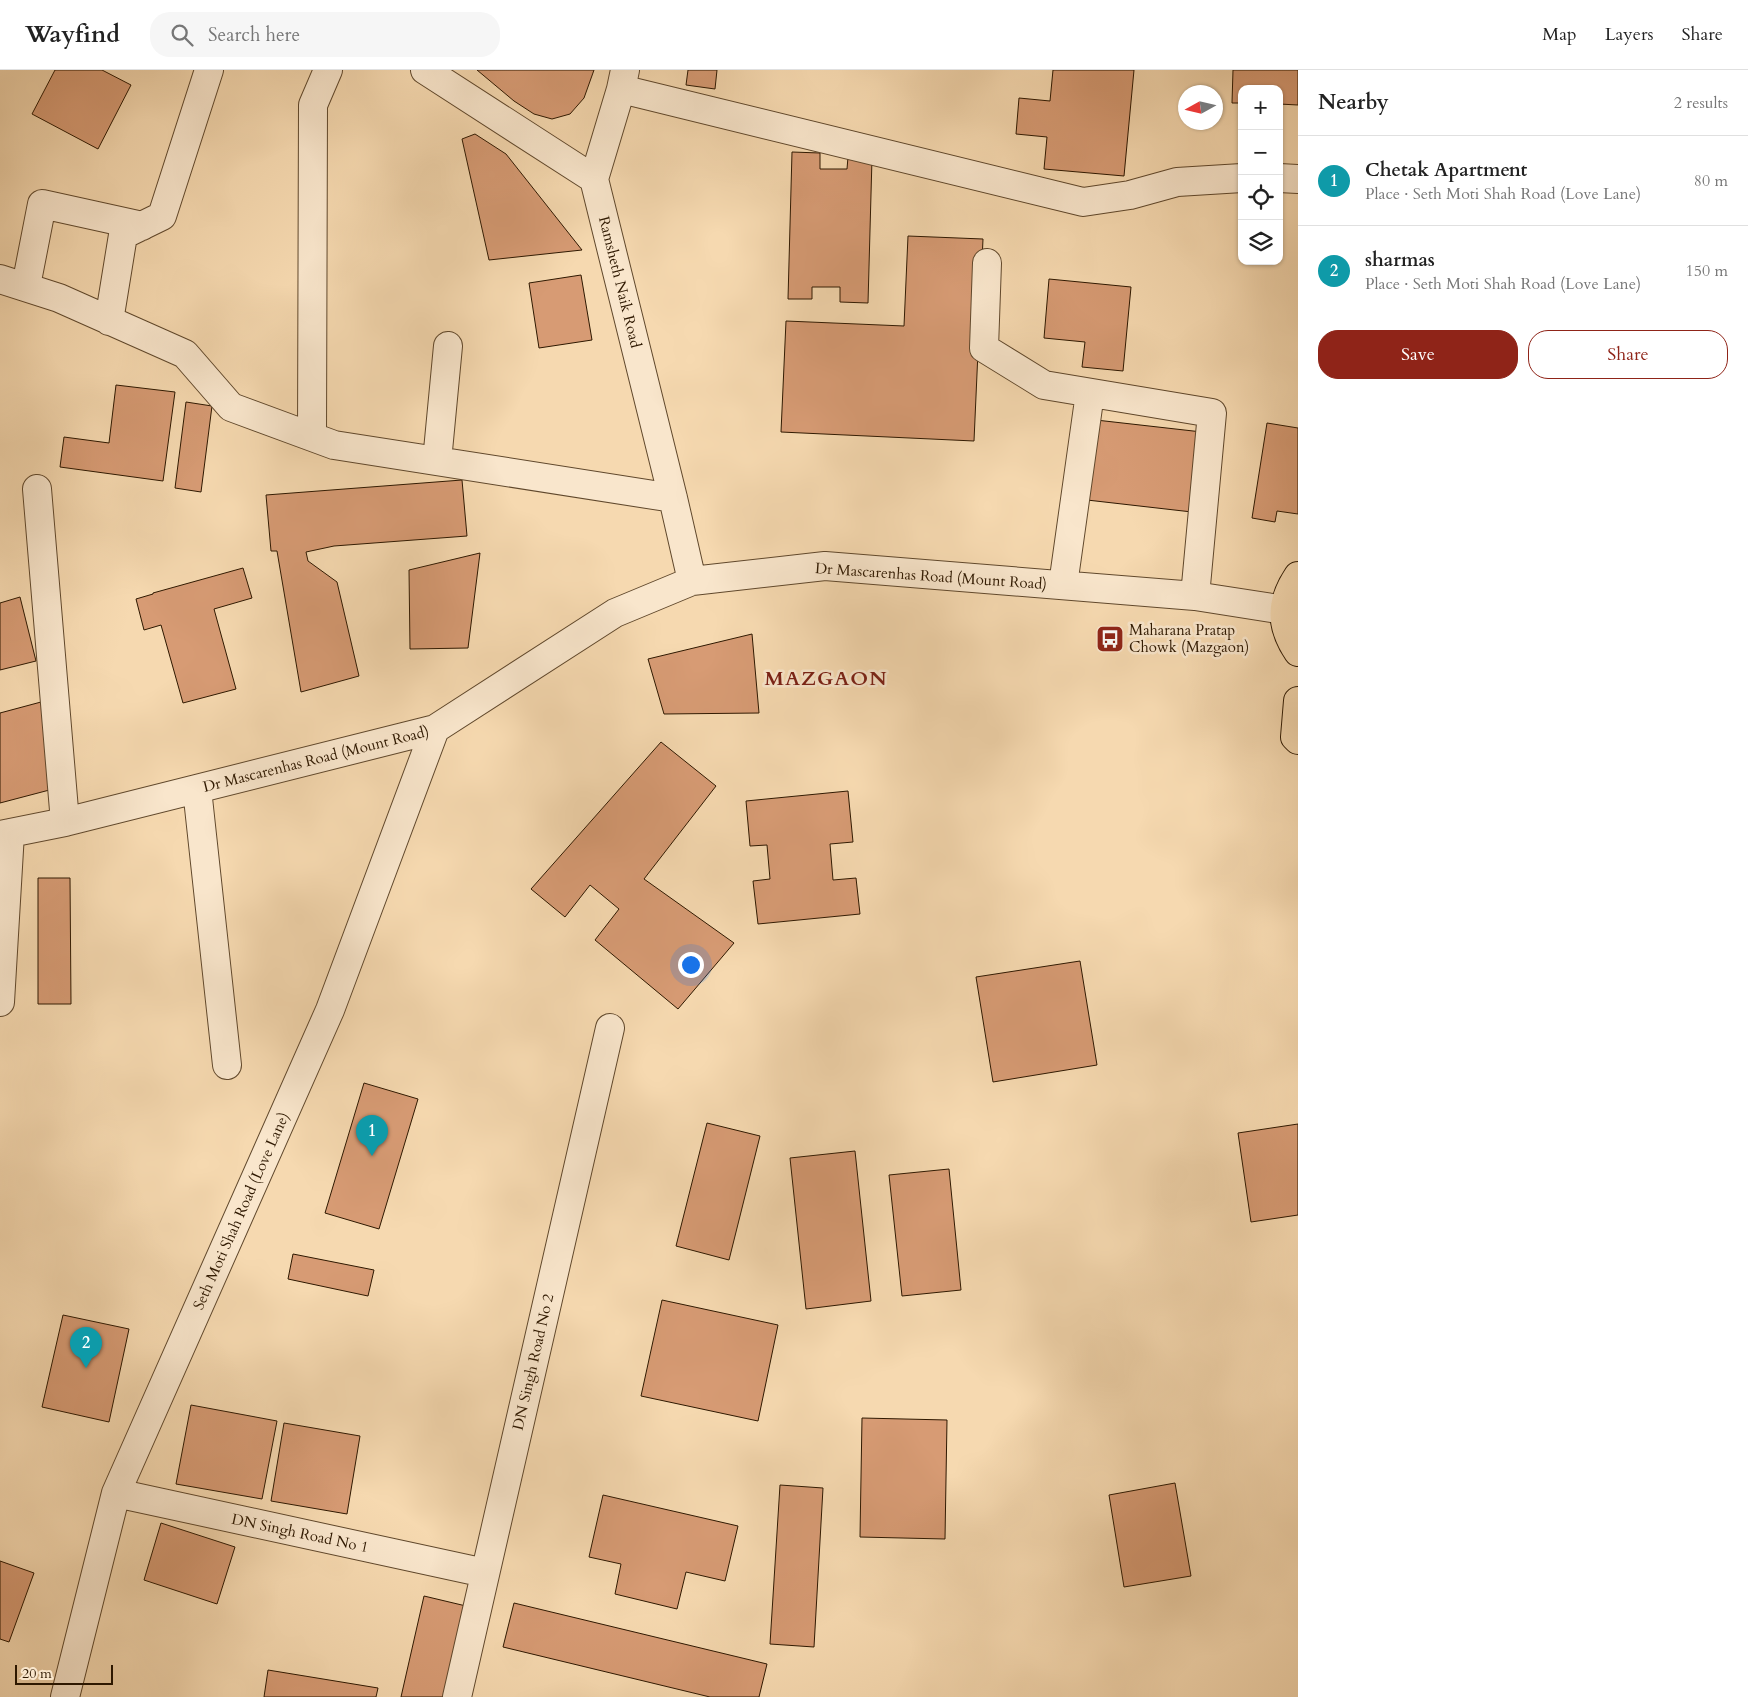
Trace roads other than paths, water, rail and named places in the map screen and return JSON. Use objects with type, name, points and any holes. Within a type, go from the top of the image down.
[{"type":"main road","points":[[1298,576],[1291,587],[1284,610],[1285,626],[1290,640],[1298,652]]},
{"type":"main road","points":[[1298,701],[1295,737],[1298,740]]},
{"type":"street","points":[[109,321],[123,234],[162,216],[209,70]]},
{"type":"street","points":[[312,436],[313,105],[328,70]]},
{"type":"street","points":[[426,70],[594,179],[623,79],[1083,202],[1130,195],[1177,182],[1238,178]]},
{"type":"street","points":[[1283,178],[1298,179]]},
{"type":"street","name":"Ramsheth Naik Road","points":[[594,179],[692,581]]},
{"type":"street","points":[[26,286],[42,204],[142,226]]},
{"type":"street","points":[[987,263],[984,348],[1044,385],[1212,414],[1195,596]]},
{"type":"street","points":[[0,279],[59,298],[185,354],[231,407],[334,445],[673,498]]},
{"type":"street","points":[[437,461],[448,346]]},
{"type":"street","points":[[1063,586],[1090,394]]},
{"type":"street","points":[[37,489],[64,822]]},
{"type":"street","name":"Dr Mascarenhas Road (Mount Road)","points":[[5,834],[64,822],[435,729],[615,613],[692,581],[826,566],[1195,596],[1284,610]]},
{"type":"street","name":"Seth Moti Shah Road (Love Lane)","points":[[65,1697],[116,1493],[330,1010],[435,729]]},
{"type":"street","points":[[197,789],[227,1065]]},
{"type":"street","points":[[0,1002],[5,834]]},
{"type":"street","name":"DN Singh Road No 2","points":[[457,1697],[610,1028]]},
{"type":"street","name":"DN Singh Road No 1","points":[[116,1493],[485,1573]]},
{"type":"place","name":"Maharana Pratap Chowk (Mazgaon)","points":[[1110,639]]},
{"type":"place","name":"Chetak Apartment","points":[[372,1156]]},
{"type":"place","name":"sharmas","points":[[86,1368]]},
{"type":"district","name":"MAZGAON","points":[[826,678]]}]
